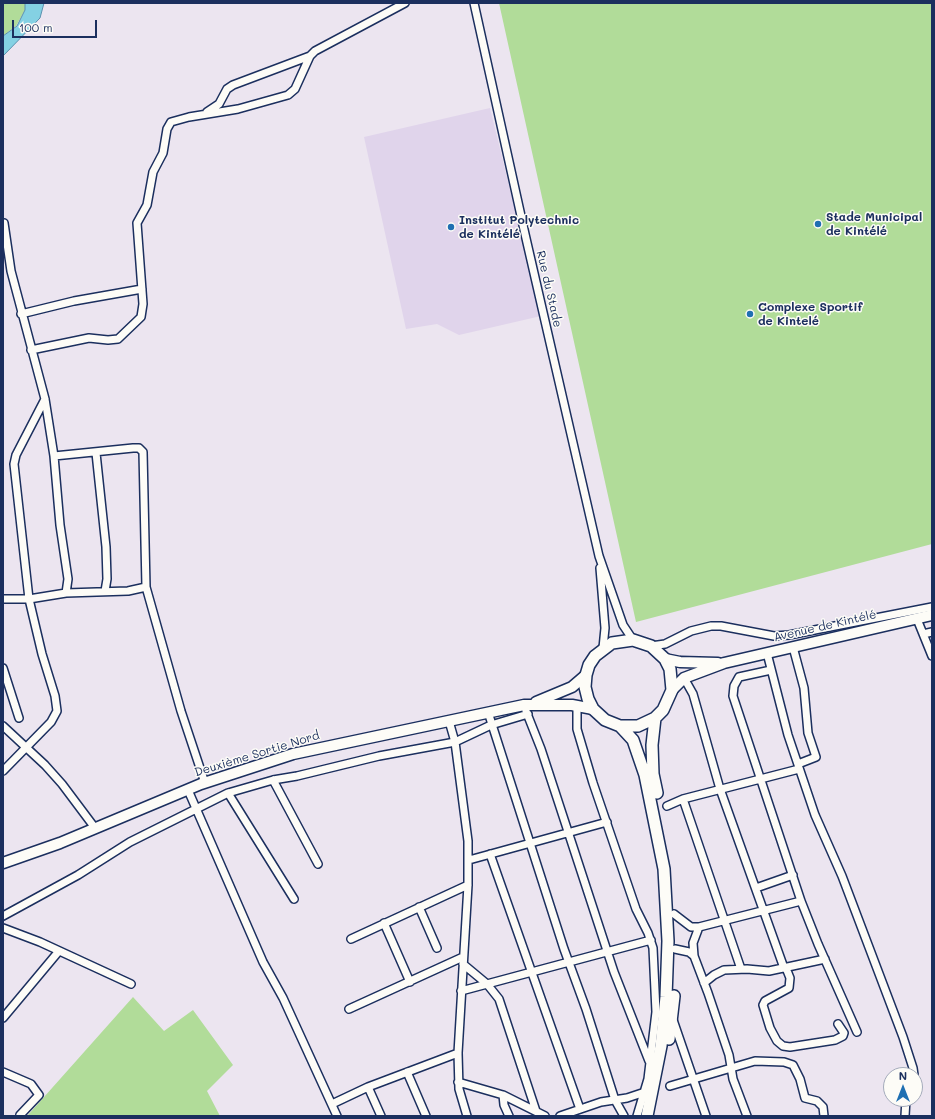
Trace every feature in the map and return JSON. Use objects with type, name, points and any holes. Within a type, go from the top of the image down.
[{"type":"highway","points":[[633,640],[651,646],[665,660],[670,669],[672,690],[666,705],[655,718],[638,726],[620,726],[605,720],[593,709],[588,699],[585,687],[589,665],[603,648],[617,642],[633,640]]},
{"type":"highway","points":[[655,718],[652,735],[653,774],[667,844],[674,914],[675,949],[672,1019],[666,1065],[655,1116]]},
{"type":"highway","points":[[620,726],[633,740],[645,775],[659,836],[666,893],[668,941],[666,997],[661,1046],[648,1116]]},
{"type":"main road","name":"Avenue de Kintélé","points":[[672,690],[684,678],[724,663],[932,615]]},
{"type":"main road","name":"Avenue de Kintélé","points":[[665,660],[680,662],[724,663]]},
{"type":"main road","name":"Deuxième Sortie Nord","points":[[3,863],[38,851],[205,783],[273,760],[322,746],[527,704],[572,687],[586,675]]},
{"type":"main road","name":"Deuxième Sortie Nord","points":[[527,704],[577,705],[593,709]]},
{"type":"street","points":[[201,114],[219,104],[227,89],[233,85],[310,56],[321,47],[405,3]]},
{"type":"street","name":"Rue du Stade","points":[[474,3],[599,556],[623,625],[633,640]]},
{"type":"street","points":[[31,350],[88,338],[118,339],[141,317],[143,304],[137,224],[147,205],[153,172],[163,153],[167,129],[171,122],[201,114],[238,109],[288,95],[295,89],[310,56]]},
{"type":"street","points":[[4,224],[11,271],[21,314],[45,399],[54,456],[60,525],[68,579],[66,592]]},
{"type":"street","points":[[21,314],[74,301],[142,289]]},
{"type":"street","points":[[3,771],[51,722],[57,711],[55,696],[42,654],[29,599],[14,464],[16,455],[45,399]]},
{"type":"street","points":[[54,456],[139,448],[143,452],[146,587],[180,711],[205,783]]},
{"type":"street","points":[[96,453],[106,547],[107,579],[105,591]]},
{"type":"street","name":"Rue du Stade","points":[[599,556],[604,599],[603,648]]},
{"type":"street","points":[[3,599],[29,599],[66,592],[128,591],[146,587]]},
{"type":"street","points":[[651,646],[665,644],[691,631],[711,626],[720,626],[774,636],[789,635],[932,607]]},
{"type":"street","points":[[917,618],[932,656]]},
{"type":"street","points":[[923,634],[932,632]]},
{"type":"street","points":[[667,806],[683,799],[760,780],[798,767],[816,757],[808,733],[804,688],[793,647]]},
{"type":"street","points":[[767,653],[798,767],[815,815],[842,876],[872,954],[903,1037],[912,1067]]},
{"type":"street","points":[[3,668],[19,718]]},
{"type":"street","points":[[771,670],[739,678],[733,691],[760,780],[801,901],[857,1032]]},
{"type":"street","points":[[684,678],[693,694],[720,789],[785,968],[790,978],[789,988],[765,1001],[763,1005],[770,1028],[777,1041],[783,1046],[790,1047],[835,1040],[843,1036],[844,1033],[838,1024]]},
{"type":"street","points":[[527,704],[528,714],[608,952],[650,1063]]},
{"type":"street","points":[[577,705],[576,718],[578,733],[636,909],[651,940],[653,948],[656,1000],[650,1063],[637,1116]]},
{"type":"street","points":[[488,712],[529,843],[586,1009],[615,1100],[624,1116]]},
{"type":"street","points":[[3,916],[78,875],[130,842],[228,792],[272,780],[297,776],[379,756],[455,742],[491,725],[528,714]]},
{"type":"street","points":[[449,721],[455,742],[468,841],[469,860],[458,1053],[458,1082],[467,1116]]},
{"type":"street","points":[[3,726],[62,784],[95,828]]},
{"type":"street","points":[[272,780],[318,864]]},
{"type":"street","points":[[188,790],[263,962],[283,998],[337,1116]]},
{"type":"street","points":[[228,792],[294,899]]},
{"type":"street","points":[[683,799],[704,859],[718,906],[725,920],[741,968]]},
{"type":"street","points":[[469,860],[607,822]]},
{"type":"street","points":[[490,854],[580,1109]]},
{"type":"street","points":[[756,888],[793,875]]},
{"type":"street","points":[[351,939],[468,884]]},
{"type":"street","points":[[674,914],[691,927],[699,928],[801,901]]},
{"type":"street","points":[[419,907],[437,948]]},
{"type":"street","points":[[384,923],[410,982]]},
{"type":"street","points":[[3,928],[59,951],[131,984]]},
{"type":"street","points":[[699,928],[693,943],[694,956],[729,1055],[731,1068],[747,1116]]},
{"type":"street","points":[[461,991],[533,973],[651,940]]},
{"type":"street","points":[[675,949],[689,952],[694,956]]},
{"type":"street","points":[[3,1018],[59,951]]},
{"type":"street","points":[[704,983],[718,972],[741,968],[765,972],[825,959]]},
{"type":"street","points":[[349,1009],[410,982],[463,961]]},
{"type":"street","points":[[463,961],[487,984],[499,999],[536,1111]]},
{"type":"street","points":[[672,1019],[706,1116]]},
{"type":"street","points":[[332,1104],[406,1072],[458,1053]]},
{"type":"street","points":[[670,1086],[759,1060],[792,1064],[800,1079],[805,1098],[817,1101],[823,1107],[824,1116]]},
{"type":"street","points":[[3,1072],[31,1084],[39,1095],[20,1116]]},
{"type":"street","points":[[406,1072],[426,1116]]},
{"type":"street","points":[[458,1082],[503,1095],[545,1116]]},
{"type":"street","points":[[368,1088],[381,1116]]},
{"type":"street","points":[[560,1116],[601,1102],[615,1100],[644,1092]]},
{"type":"street","points":[[503,1095],[504,1105],[509,1116]]},
{"type":"shaded area","name":"Institut Polytechnic de Kintélé","points":[[490,108],[541,316],[459,335],[437,324],[406,329],[364,137]]},
{"type":"green space","points":[[3,3],[25,3],[25,10],[16,26],[3,36]]},
{"type":"green space","name":"Complexe Sportif de Kintelé","points":[[499,3],[932,3],[932,544],[636,622]]},
{"type":"green space","points":[[133,997],[164,1031],[193,1010],[233,1065],[207,1091],[220,1116],[29,1116],[28,1115]]},
{"type":"water","points":[[25,3],[44,3],[40,18],[3,56],[3,36],[17,26],[25,10]]},
{"type":"place","name":"Stade Municipal de Kintélé","points":[[818,224]]},
{"type":"place","name":"Institut Polytechnic de Kintélé","points":[[451,227]]},
{"type":"place","name":"Complexe Sportif de Kintelé","points":[[750,314]]}]
